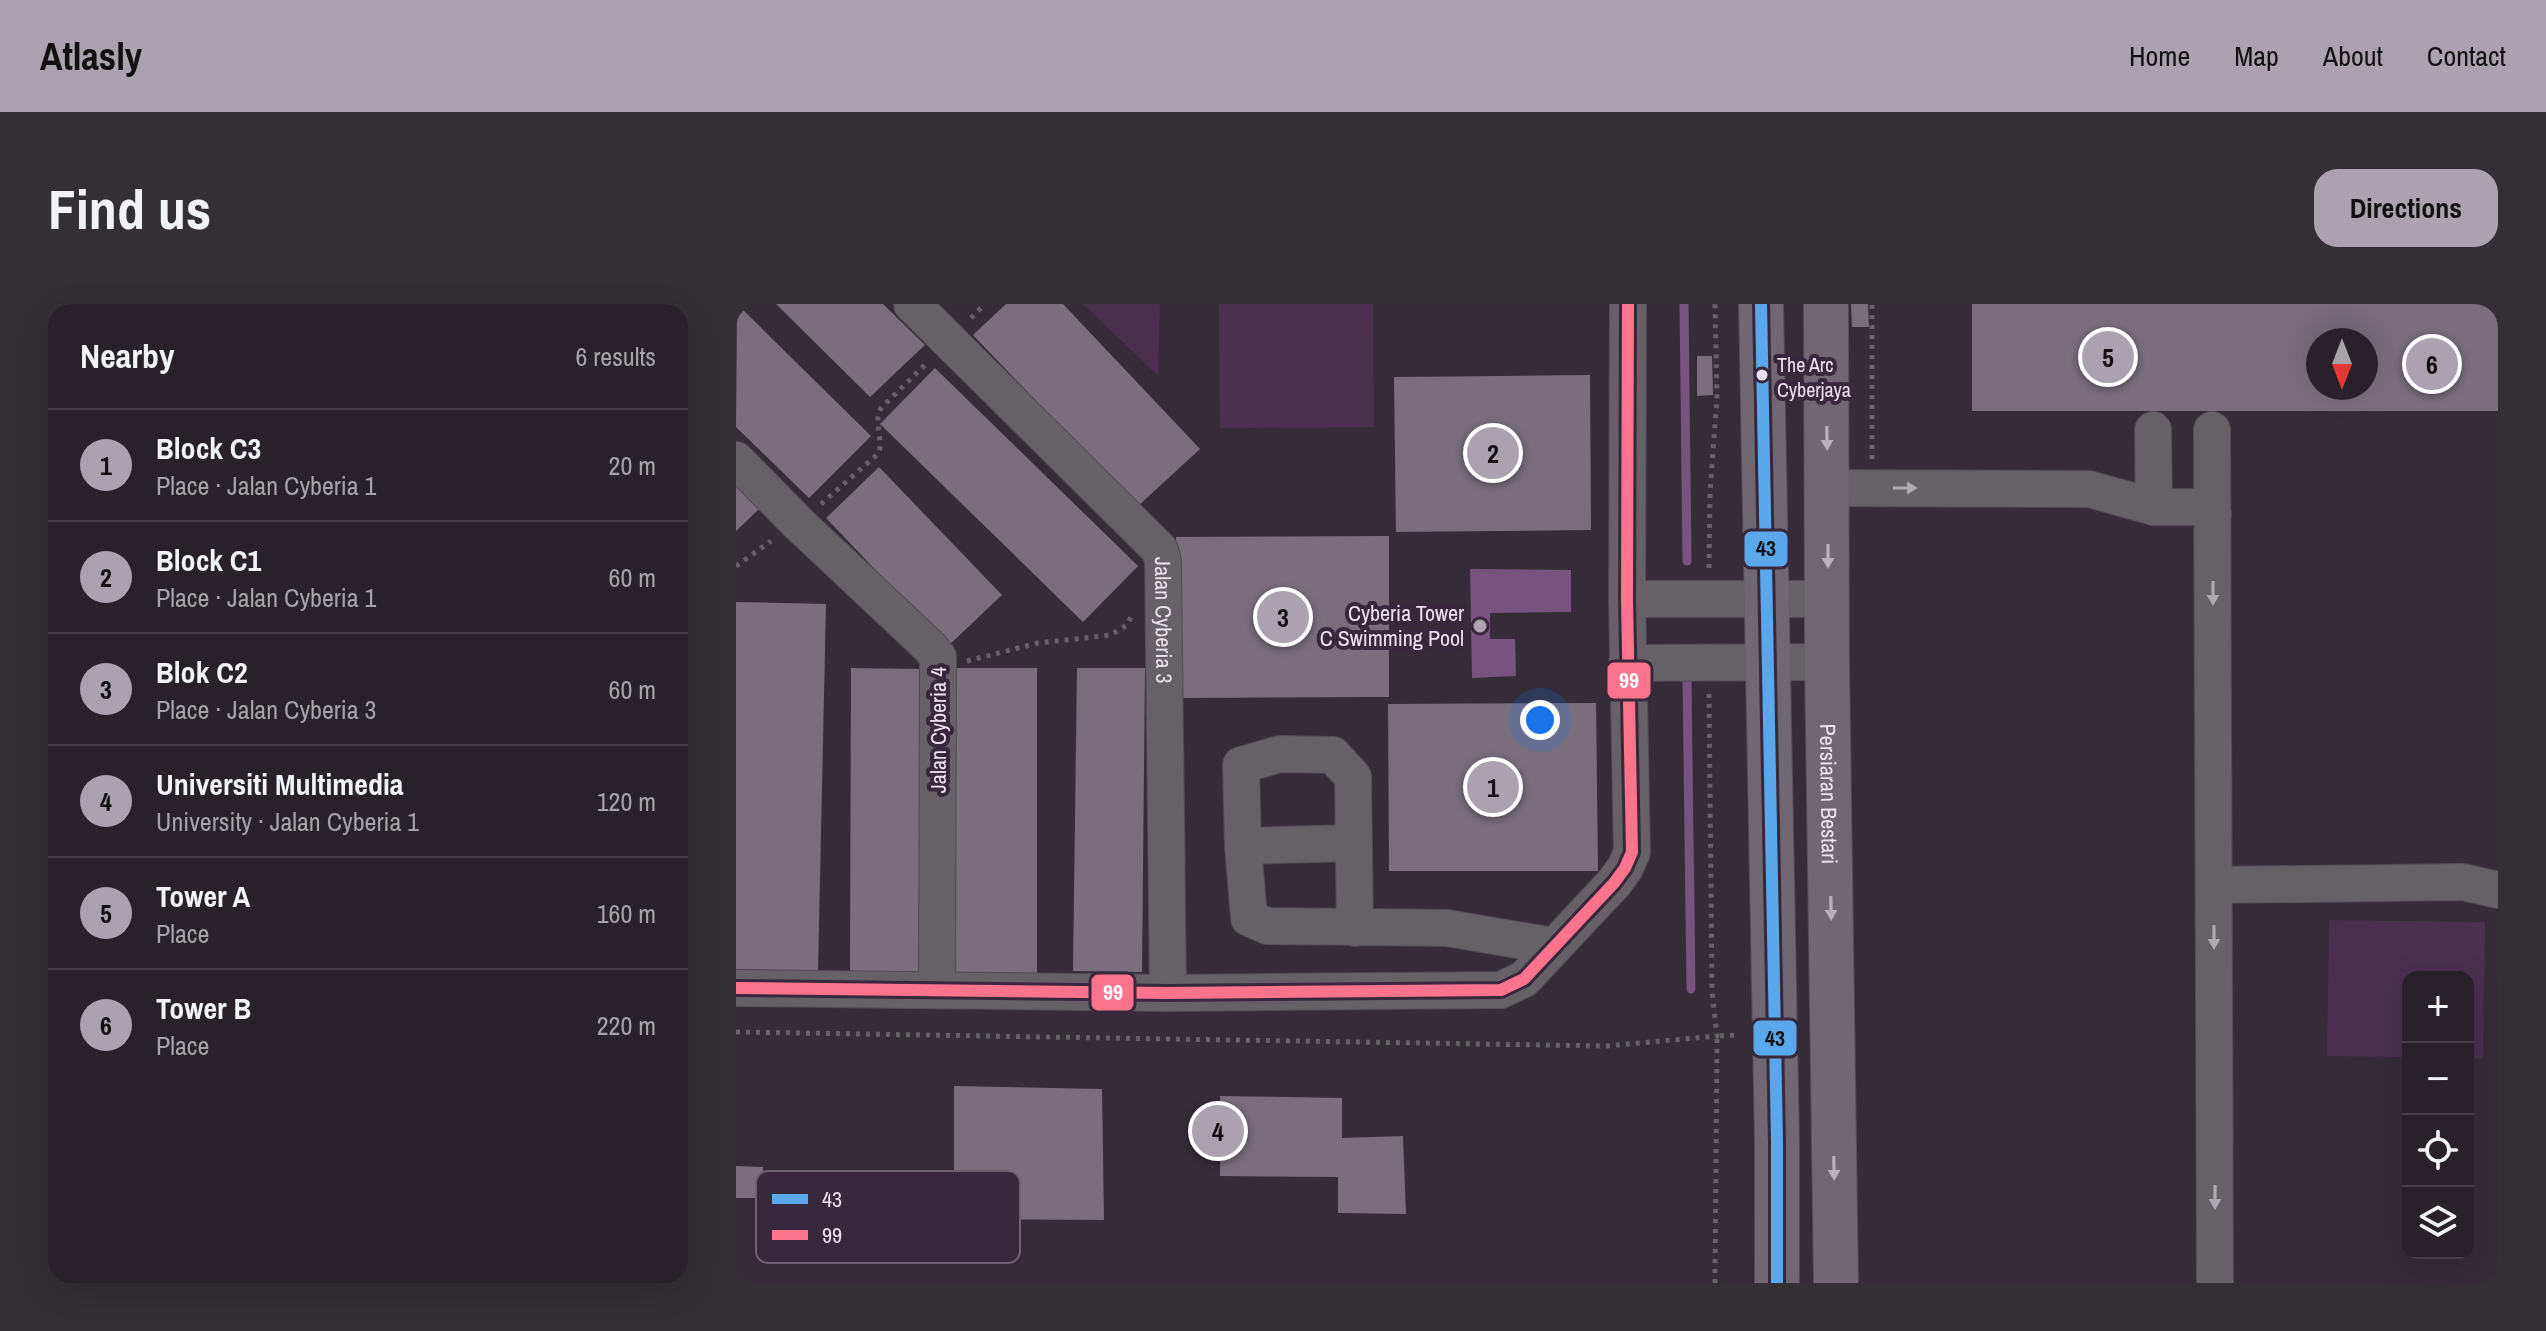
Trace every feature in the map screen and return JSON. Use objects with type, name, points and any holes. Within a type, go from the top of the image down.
[{"type":"main road","points":[[1761,304],[1777,1283]]},
{"type":"main road","name":"Persiaran Bestari","points":[[1826,304],[1827,662],[1836,1283]]},
{"type":"street","name":"Jalan Cyberia 3","points":[[912,304],[1160,550],[1163,561],[1168,993]]},
{"type":"street","points":[[736,988],[1168,993],[1501,990],[1524,979],[1614,883],[1632,852],[1627,663],[1628,304]]},
{"type":"street","points":[[2153,430],[2154,507]]},
{"type":"street","points":[[2212,430],[2215,1283]]},
{"type":"street","name":"Jalan Cyberia 4","points":[[736,460],[938,657],[937,989]]},
{"type":"street","points":[[1827,488],[2089,489],[2154,507],[2205,507],[2213,515]]},
{"type":"street","points":[[1627,599],[1828,599]]},
{"type":"street","points":[[1627,663],[1827,662]]},
{"type":"street","points":[[1355,928],[1353,777],[1333,755],[1280,754],[1241,765],[1249,918],[1267,926],[1355,928],[1447,928],[1553,946]]},
{"type":"street","points":[[1243,846],[1353,843]]},
{"type":"street","points":[[2463,882],[2498,867]]},
{"type":"street","points":[[2214,885],[2463,882],[2498,890]]},
{"type":"path","points":[[736,566],[799,524],[879,453],[881,443],[876,417],[881,408],[985,304]]},
{"type":"path","points":[[1709,599],[1710,491],[1717,398],[1715,304]]},
{"type":"path","points":[[1871,488],[1872,304]]},
{"type":"path","points":[[939,668],[1038,643],[1111,635],[1127,625],[1134,612]]},
{"type":"path","points":[[1715,1283],[1717,1036],[1775,1034]]},
{"type":"shaded area","points":[[1083,304],[1160,304],[1158,376]]},
{"type":"shaded area","points":[[1219,304],[1373,304],[1374,427],[1220,428]]},
{"type":"shaded area","name":"Cyberia Tower C Swimming Pool","points":[[1470,569],[1571,570],[1571,612],[1490,613],[1490,639],[1515,639],[1516,676],[1472,678]]},
{"type":"shaded area","points":[[2329,920],[2485,922],[2483,1059],[2474,1058],[2474,971],[2402,971],[2402,1057],[2327,1056]]},
{"type":"building","points":[[737,304],[871,436],[809,498],[736,427]]},
{"type":"building","points":[[776,304],[883,304],[925,345],[870,397]]},
{"type":"building","points":[[1006,304],[1063,304],[1200,449],[1137,507],[973,335]]},
{"type":"building","points":[[1851,304],[1868,304],[1869,327],[1852,327]]},
{"type":"building","points":[[1972,304],[2498,304],[2498,411],[1972,411]]},
{"type":"building","points":[[1697,356],[1712,356],[1713,395],[1697,396]]},
{"type":"building","points":[[935,368],[1138,566],[1083,622],[880,424]]},
{"type":"building","points":[[1590,375],[1591,530],[1396,532],[1394,377]]},
{"type":"building","points":[[879,467],[1002,595],[948,646],[826,518]]},
{"type":"building","points":[[736,482],[761,507],[736,531]]},
{"type":"building","points":[[1389,536],[1389,697],[1177,698],[1176,537]]},
{"type":"building","points":[[736,602],[826,604],[818,971],[736,969]]},
{"type":"building","points":[[851,668],[922,669],[921,975],[850,975]]},
{"type":"building","points":[[948,668],[1037,668],[1037,976],[948,975]]},
{"type":"building","points":[[1077,668],[1145,668],[1142,972],[1073,971]]},
{"type":"building","points":[[1596,703],[1598,871],[1389,871],[1388,704]]},
{"type":"building","points":[[954,1086],[1102,1089],[1104,1220],[1020,1219],[1020,1171],[954,1171]]},
{"type":"building","points":[[1220,1096],[1342,1098],[1342,1138],[1403,1136],[1406,1214],[1338,1213],[1338,1177],[1220,1176]]},
{"type":"building","points":[[736,1166],[763,1167],[763,1171],[756,1171],[756,1198],[736,1198]]},
{"type":"waterway","points":[[1684,304],[1687,561]]},
{"type":"waterway","points":[[1687,680],[1691,989]]},
{"type":"transit line","name":"99","points":[[736,988],[1168,993],[1501,990],[1524,979],[1614,883],[1632,852],[1627,599],[1628,304]]},
{"type":"transit line","name":"43","points":[[1761,304],[1777,1283]]},
{"type":"place","name":"Tower A","points":[[2108,357]]},
{"type":"place","name":"Tower B","points":[[2432,364]]},
{"type":"place","name":"The Arc Cyberjaya","points":[[1762,375]]},
{"type":"place","name":"Block C1","points":[[1493,453]]},
{"type":"place","name":"Blok C2","points":[[1283,617]]},
{"type":"place","name":"Cyberia Tower C Swimming Pool","points":[[1480,626]]},
{"type":"place","name":"Block C3","points":[[1493,787]]},
{"type":"place","name":"Universiti Multimedia","points":[[1218,1131]]}]
